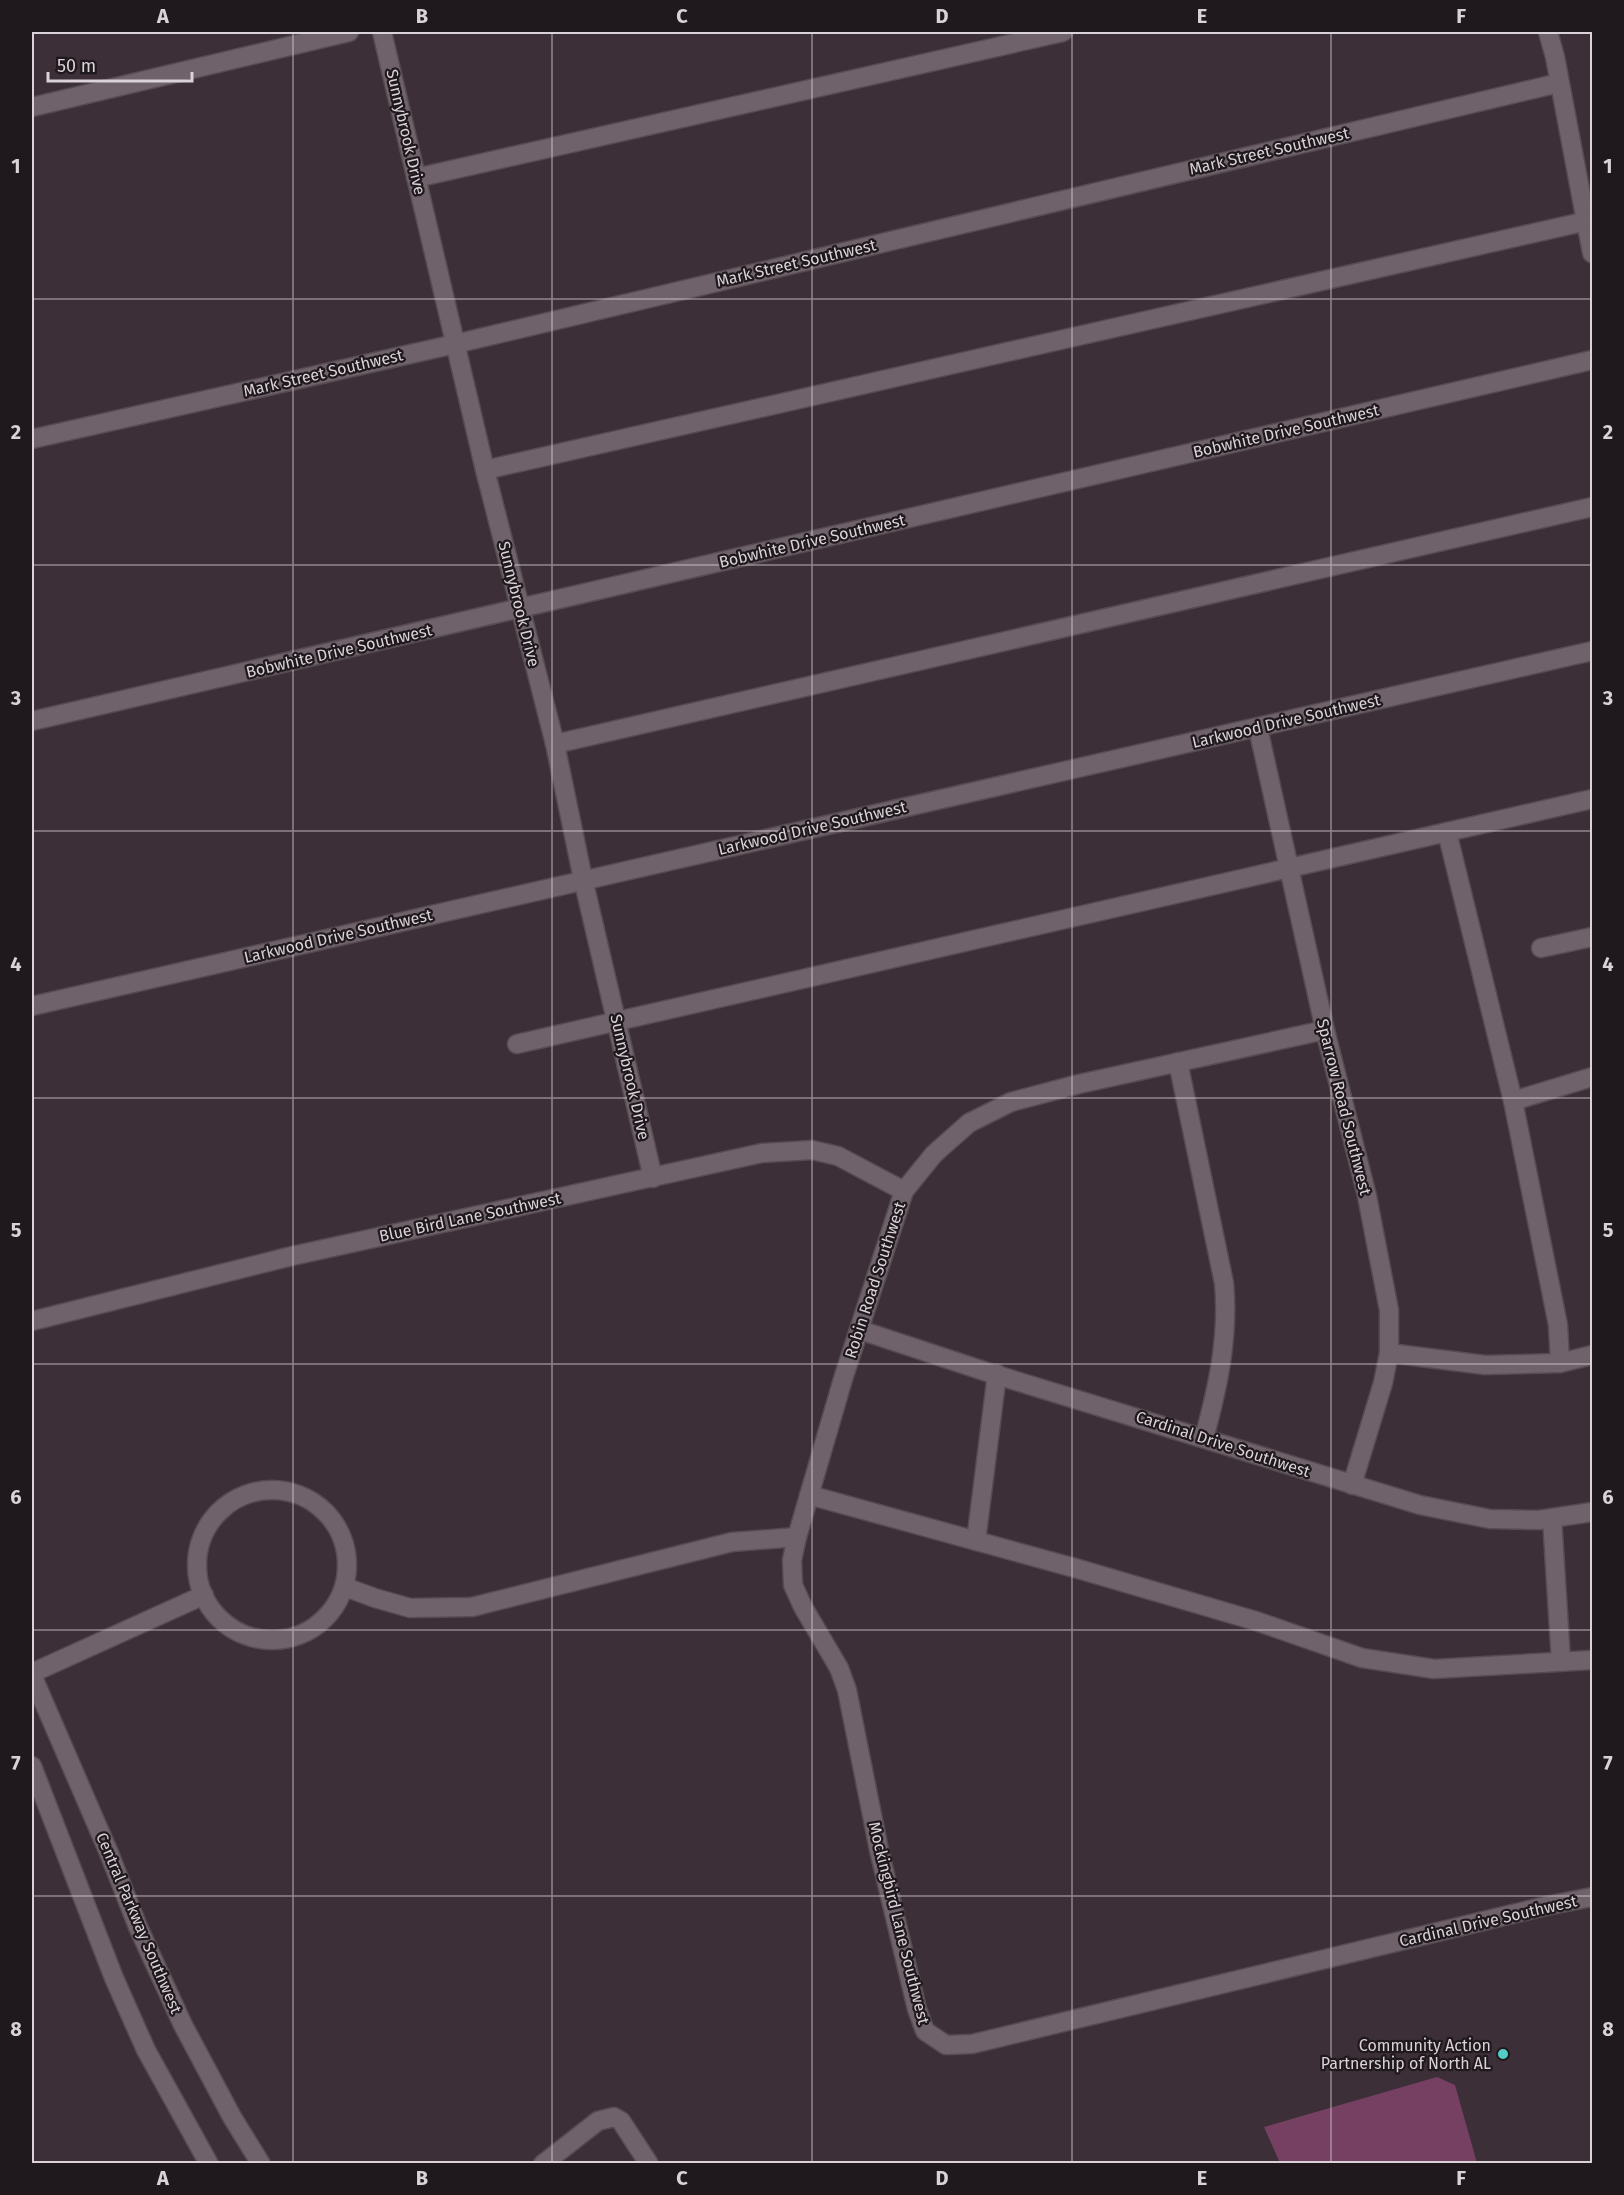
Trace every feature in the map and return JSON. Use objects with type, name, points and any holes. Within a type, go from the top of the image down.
[{"type":"street","points":[[32,107],[349,32]]},
{"type":"street","name":"Sunnybrook Drive","points":[[382,32],[485,470],[555,744],[583,879],[653,1178]]},
{"type":"street","points":[[416,178],[1063,32]]},
{"type":"street","points":[[1548,32],[1586,189],[1587,220],[1593,254]]},
{"type":"street","name":"Mark Street Southwest","points":[[32,439],[455,344],[1559,83]]},
{"type":"street","points":[[485,470],[1587,220]]},
{"type":"street","name":"Bobwhite Drive Southwest","points":[[32,721],[1593,360]]},
{"type":"street","points":[[555,744],[1593,507]]},
{"type":"street","name":"Larkwood Drive Southwest","points":[[32,1006],[1593,651]]},
{"type":"street","name":"Sparrow Road Southwest","points":[[1258,728],[1324,1030],[1367,1196],[1389,1310],[1389,1353],[1383,1383],[1352,1485]]},
{"type":"street","points":[[517,1044],[1593,799]]},
{"type":"street","points":[[1447,832],[1513,1101],[1558,1325],[1560,1364]]},
{"type":"street","points":[[1541,948],[1593,937]]},
{"type":"street","name":"Robin Road Southwest","points":[[803,1607],[794,1585],[792,1560],[808,1495],[904,1191],[934,1154],[969,1123],[1011,1102],[1324,1030]]},
{"type":"street","points":[[1178,1062],[1224,1283],[1227,1311],[1221,1370],[1204,1438]]},
{"type":"street","points":[[1513,1101],[1593,1077]]},
{"type":"street","name":"Blue Bird Lane Southwest","points":[[32,1321],[292,1256],[762,1153],[812,1150],[838,1156],[904,1191]]},
{"type":"street","name":"Cardinal Drive Southwest","points":[[860,1330],[1420,1505],[1490,1519],[1539,1520],[1593,1512]]},
{"type":"street","points":[[1389,1353],[1485,1365],[1560,1364],[1593,1355]]},
{"type":"street","points":[[976,1541],[997,1374]]},
{"type":"street","points":[[283,1489],[308,1497],[328,1513],[343,1536],[348,1561],[345,1587],[335,1608],[318,1625],[298,1636],[275,1640],[252,1638],[230,1628],[213,1612],[204,1595],[196,1567],[200,1541],[212,1518],[232,1500],[256,1491],[283,1489]]},
{"type":"street","points":[[808,1495],[1256,1621],[1362,1658],[1434,1669],[1593,1660]]},
{"type":"street","points":[[1552,1518],[1561,1661]]},
{"type":"street","points":[[345,1587],[410,1608],[472,1607],[732,1542],[796,1537]]},
{"type":"street","points":[[32,1674],[204,1595]]},
{"type":"street","name":"Mockingbird Lane Southwest","points":[[803,1607],[828,1647],[847,1690],[879,1850],[917,2009],[925,2031],[946,2045],[972,2044],[1202,1987],[1383,1946]]},
{"type":"street","name":"Central Parkway Southwest","points":[[32,1674],[109,1853],[138,1927],[183,2025],[232,2117],[261,2163]]},
{"type":"street","points":[[32,1766],[114,1978],[146,2050],[209,2163]]},
{"type":"street","name":"Cardinal Drive Southwest","points":[[1383,1946],[1546,1906],[1593,1897]]},
{"type":"street","points":[[543,2163],[598,2121],[614,2117],[621,2121],[650,2163]]},
{"type":"shaded area","points":[[1437,2077],[1455,2085],[1477,2163],[1280,2163],[1264,2127]]},
{"type":"place","name":"Community Action Partnership of North AL","points":[[1503,2054]]}]
